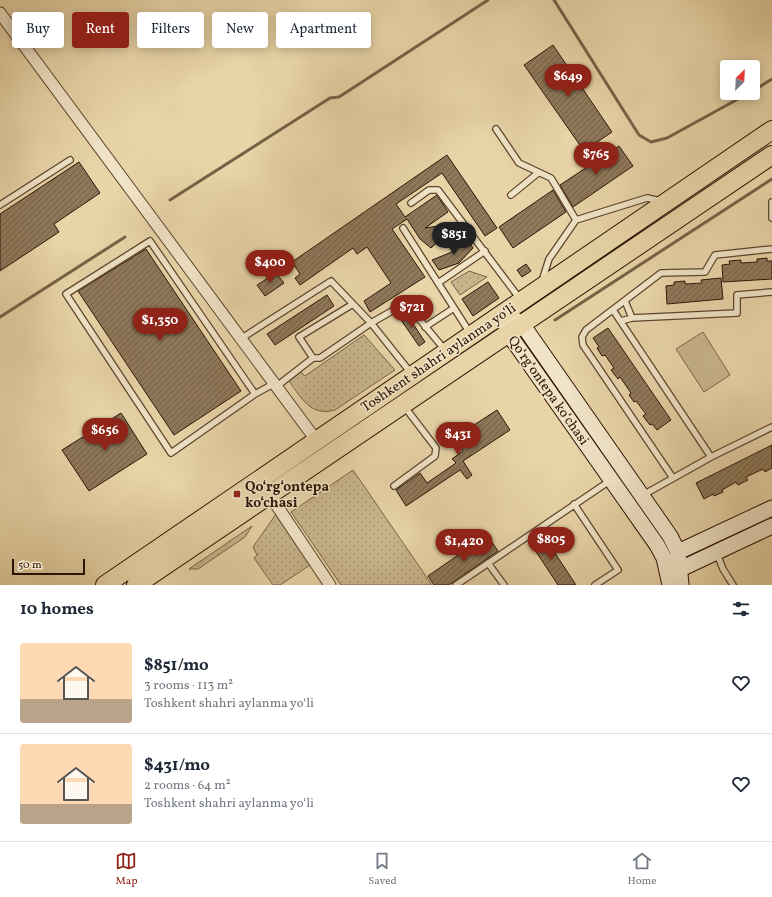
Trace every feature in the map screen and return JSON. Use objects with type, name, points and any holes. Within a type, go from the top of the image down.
[{"type":"highway","name":"Toshkent shahri aylanma yoʻli","points":[[105,585],[772,130]]},
{"type":"highway","name":"Toshkent shahri aylanma yoʻli","points":[[136,585],[772,155]]},
{"type":"main road","name":"Qoʻrgʻontepa koʻchasi","points":[[504,312],[611,480],[657,545],[673,576],[681,585]]},
{"type":"main road","name":"Qoʻrgʻontepa koʻchasi","points":[[515,328],[643,495],[670,536],[678,552],[673,576]]},
{"type":"main road","points":[[678,552],[772,508]]},
{"type":"main road","points":[[673,576],[716,552],[772,526]]},
{"type":"street","points":[[0,12],[316,440]]},
{"type":"street","points":[[269,494],[330,585]]},
{"type":"lane","points":[[496,129],[519,163],[538,174],[551,178],[576,220]]},
{"type":"lane","points":[[0,205],[70,160]]},
{"type":"lane","points":[[511,195],[538,174]]},
{"type":"lane","points":[[411,203],[429,190],[438,190],[522,300]]},
{"type":"lane","points":[[539,289],[549,259],[576,220],[647,198],[666,202]]},
{"type":"lane","points":[[772,202],[772,218]]},
{"type":"lane","points":[[403,228],[472,335]]},
{"type":"lane","points":[[255,394],[150,241],[66,294],[171,453],[255,394],[276,384],[313,358],[320,358],[371,323],[399,307],[410,308],[446,352]]},
{"type":"lane","points":[[673,478],[583,345],[581,341],[583,333],[661,273],[706,272],[715,255],[772,249]]},
{"type":"lane","points":[[438,283],[485,251]]},
{"type":"lane","points":[[242,338],[331,281],[371,323],[413,375]]},
{"type":"lane","points":[[621,321],[632,318],[737,313],[737,295],[772,292]]},
{"type":"lane","points":[[625,301],[632,318]]},
{"type":"lane","points":[[313,358],[299,337],[353,304]]},
{"type":"lane","points":[[425,327],[454,308]]},
{"type":"lane","points":[[614,310],[711,457]]},
{"type":"lane","points":[[394,486],[435,456],[436,448],[403,404]]},
{"type":"lane","points":[[643,495],[711,457],[772,427]]},
{"type":"lane","points":[[456,585],[611,480]]},
{"type":"lane","points":[[574,504],[618,570],[595,585]]},
{"type":"lane","points":[[716,552],[723,569],[733,585]]},
{"type":"lane","points":[[488,563],[504,585]]},
{"type":"shaded area","points":[[469,271],[487,277],[460,295],[451,282]]},
{"type":"shaded area","points":[[703,332],[730,375],[704,392],[676,349]]},
{"type":"shaded area","points":[[364,335],[395,370],[335,410],[319,411],[302,399],[289,381],[301,372],[305,376]]},
{"type":"shaded area","points":[[353,470],[432,585],[341,585],[291,512]]},
{"type":"shaded area","points":[[276,514],[310,565],[280,585],[273,585],[254,558],[257,555],[253,547]]},
{"type":"shaded area","points":[[252,526],[245,537],[198,569],[189,569]]},
{"type":"building","points":[[553,45],[612,132],[584,151],[524,65]]},
{"type":"building","points":[[619,146],[633,166],[573,207],[560,185]]},
{"type":"building","points":[[447,155],[497,228],[485,236],[442,173],[396,204],[405,217],[437,195],[448,212],[425,228],[452,224],[455,233],[442,238],[431,248],[420,239],[407,219],[392,229],[425,277],[370,312],[364,301],[391,283],[367,247],[357,254],[353,248],[300,285],[295,278],[300,274],[292,262]]},
{"type":"building","points":[[79,162],[100,193],[54,224],[59,232],[0,271],[0,214]]},
{"type":"building","points":[[553,190],[566,212],[513,248],[499,227]]},
{"type":"building","points":[[467,239],[473,248],[459,263],[439,270],[432,260],[452,252]]},
{"type":"building","points":[[146,249],[241,391],[174,435],[78,291]]},
{"type":"building","points":[[767,258],[767,261],[772,261],[772,279],[723,282],[722,265],[730,264],[729,261],[741,260],[741,263],[757,262],[757,259]]},
{"type":"building","points":[[526,264],[531,271],[522,277],[517,270]]},
{"type":"building","points":[[276,273],[284,283],[265,296],[257,285]]},
{"type":"building","points":[[721,278],[723,299],[667,304],[666,286],[674,285],[674,282],[685,281],[685,284],[702,283],[701,280]]},
{"type":"building","points":[[488,282],[499,298],[473,316],[462,299]]},
{"type":"building","points":[[327,295],[334,306],[275,345],[267,334]]},
{"type":"building","points":[[406,313],[425,342],[419,346],[399,317]]},
{"type":"building","points":[[608,328],[671,420],[657,430],[652,424],[650,425],[643,416],[646,414],[636,401],[634,402],[629,395],[631,393],[620,377],[618,379],[611,370],[614,368],[605,355],[602,356],[597,348],[599,347],[593,338]]},
{"type":"building","points":[[497,410],[510,430],[463,461],[472,475],[467,479],[460,470],[406,506],[396,490],[420,473],[427,483],[456,463],[452,459],[463,451],[454,438]]},
{"type":"building","points":[[121,413],[147,454],[89,491],[62,450]]},
{"type":"building","points":[[772,445],[772,468],[765,472],[763,469],[746,477],[748,480],[738,485],[736,482],[722,490],[723,492],[714,496],[713,494],[704,499],[696,483]]},
{"type":"building","points":[[541,532],[576,585],[558,585],[529,541]]},
{"type":"building","points":[[487,535],[498,551],[449,585],[434,585],[428,576]]},
{"type":"waterway","points":[[170,200],[330,98],[339,97],[488,0]]},
{"type":"waterway","points":[[554,0],[639,135],[651,142],[667,138],[736,100]]},
{"type":"waterway","points":[[760,87],[772,79]]},
{"type":"waterway","points":[[555,320],[772,179]]},
{"type":"waterway","points":[[0,317],[125,237]]},
{"type":"place","name":"Qoʻrgʻontepa koʻchasi","points":[[237,494]]}]
